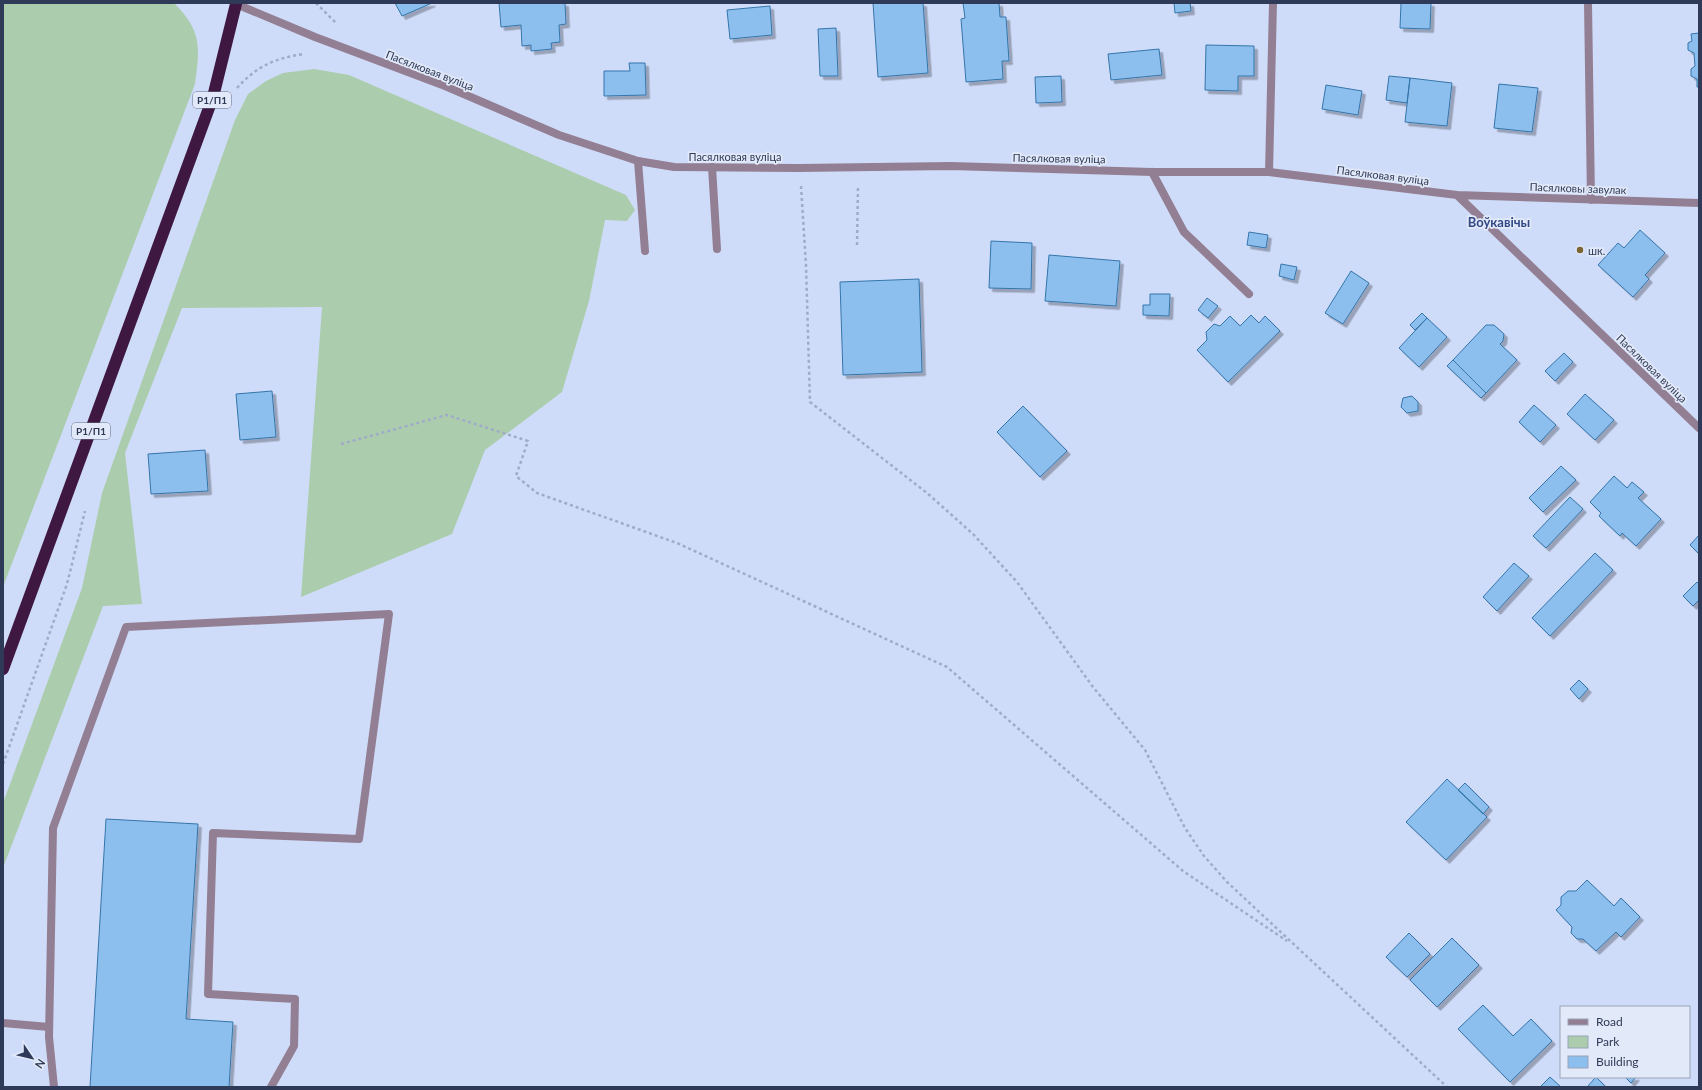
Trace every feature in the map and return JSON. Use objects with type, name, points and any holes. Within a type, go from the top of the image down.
[{"type":"highway","name":"Р1/П1","points":[[3,669],[213,97],[236,4]]},
{"type":"street","points":[[1269,172],[1272,3]]},
{"type":"street","points":[[1588,3],[1591,200]]},
{"type":"street","name":"Пасялковая вуліца","points":[[236,4],[344,48],[445,86],[559,135],[638,161],[674,167],[799,168],[951,166],[1152,172],[1269,172],[1457,195],[1699,428]]},
{"type":"street","points":[[638,161],[645,251]]},
{"type":"street","points":[[712,167],[718,249]]},
{"type":"street","points":[[1152,172],[1184,232],[1249,294]]},
{"type":"street","name":"Пасялковы завулак","points":[[1457,195],[1699,203]]},
{"type":"street","points":[[54,1087],[49,1027],[53,828],[126,627],[389,614],[359,839],[213,834],[208,994],[295,999],[294,1046],[271,1087]]},
{"type":"street","points":[[3,1023],[49,1027]]},
{"type":"path","points":[[234,92],[248,75],[268,62],[309,53]]},
{"type":"path","points":[[857,245],[858,167]]},
{"type":"path","points":[[799,168],[806,266],[810,402],[927,493],[973,534],[1017,582],[1093,687],[1145,750],[1185,828],[1204,856],[1226,882],[1447,1087]]},
{"type":"path","points":[[341,444],[447,415],[528,441],[516,476],[537,493],[677,543],[947,667],[1183,871],[1294,946]]},
{"type":"path","points":[[3,764],[67,584],[85,510]]},
{"type":"green space","points":[[3,3],[174,3],[190,22],[194,31],[197,40],[198,60],[195,84],[3,587]]},
{"type":"green space","points":[[314,69],[349,75],[626,195],[635,210],[627,221],[605,220],[589,301],[562,392],[485,450],[452,534],[301,597],[322,307],[182,308],[125,453],[142,604],[103,606],[3,868],[3,803],[82,588],[102,493],[235,120],[248,94],[266,81],[283,73]]},
{"type":"building","points":[[395,3],[432,3],[402,16]]},
{"type":"building","points":[[499,3],[565,3],[566,24],[559,25],[560,42],[551,43],[552,49],[531,51],[531,45],[522,46],[521,25],[501,27]]},
{"type":"building","points":[[873,3],[923,3],[928,73],[878,77]]},
{"type":"building","points":[[963,3],[999,3],[1000,17],[1006,17],[1009,61],[1002,61],[1003,79],[966,82],[961,19],[965,18]]},
{"type":"building","points":[[1174,3],[1190,3],[1191,11],[1175,13]]},
{"type":"building","points":[[1401,3],[1431,3],[1430,29],[1400,28]]},
{"type":"building","points":[[770,6],[772,35],[730,39],[727,10]]},
{"type":"building","points":[[836,28],[838,76],[820,76],[818,29]]},
{"type":"building","points":[[1699,33],[1699,87],[1697,87],[1697,79],[1691,76],[1691,69],[1695,66],[1694,53],[1688,50],[1688,43],[1692,41],[1691,34]]},
{"type":"building","points":[[1206,45],[1254,46],[1254,76],[1238,76],[1238,91],[1205,90]]},
{"type":"building","points":[[1159,49],[1162,75],[1111,80],[1108,54]]},
{"type":"building","points":[[629,63],[645,63],[646,95],[604,96],[604,71],[630,71]]},
{"type":"building","points":[[1061,76],[1062,102],[1036,103],[1035,77]]},
{"type":"building","points":[[1389,76],[1410,78],[1407,103],[1386,100]]},
{"type":"building","points":[[1410,78],[1452,83],[1447,126],[1405,122]]},
{"type":"building","points":[[1499,84],[1538,88],[1532,132],[1494,128]]},
{"type":"building","points":[[1326,85],[1362,91],[1358,115],[1322,109]]},
{"type":"building","points":[[1640,230],[1665,253],[1645,275],[1649,279],[1633,297],[1598,265],[1618,243],[1624,248]]},
{"type":"building","points":[[1249,232],[1268,235],[1266,248],[1247,245]]},
{"type":"building","points":[[991,241],[1032,243],[1031,289],[989,288]]},
{"type":"building","points":[[1049,255],[1120,261],[1116,306],[1045,301]]},
{"type":"building","points":[[1281,264],[1297,267],[1294,280],[1279,276]]},
{"type":"building","points":[[1351,271],[1369,283],[1343,324],[1325,313]]},
{"type":"building","points":[[919,279],[922,372],[843,375],[840,282]]},
{"type":"building","points":[[1150,294],[1170,294],[1169,316],[1143,315],[1143,305],[1150,305]]},
{"type":"building","points":[[1207,298],[1218,306],[1208,318],[1198,310]]},
{"type":"building","points":[[1422,313],[1427,318],[1415,330],[1410,325]]},
{"type":"building","points":[[1251,315],[1259,323],[1265,316],[1280,331],[1228,382],[1197,350],[1207,340],[1206,332],[1214,324],[1220,326],[1230,316],[1240,326]]},
{"type":"building","points":[[1427,318],[1447,337],[1419,367],[1399,348]]},
{"type":"building","points":[[1486,325],[1494,325],[1504,334],[1503,341],[1500,344],[1517,360],[1486,393],[1453,360]]},
{"type":"building","points":[[1564,353],[1573,362],[1555,381],[1545,371]]},
{"type":"building","points":[[1453,360],[1486,393],[1481,398],[1447,366]]},
{"type":"building","points":[[272,391],[276,437],[240,440],[236,394]]},
{"type":"building","points":[[1585,394],[1614,420],[1595,440],[1567,414]]},
{"type":"building","points":[[1412,396],[1418,402],[1418,411],[1407,413],[1401,407],[1403,398]]},
{"type":"building","points":[[1534,405],[1556,425],[1540,442],[1519,422]]},
{"type":"building","points":[[1023,406],[1067,451],[1040,477],[997,432]]},
{"type":"building","points":[[205,450],[208,491],[151,494],[148,454]]},
{"type":"building","points":[[1561,466],[1576,480],[1543,512],[1529,498]]},
{"type":"building","points":[[1614,476],[1627,488],[1632,482],[1644,492],[1638,498],[1661,519],[1636,546],[1622,533],[1620,536],[1599,516],[1601,513],[1590,502]]},
{"type":"building","points":[[1570,497],[1583,509],[1546,548],[1533,536]]},
{"type":"building","points":[[1699,535],[1699,554],[1690,545]]},
{"type":"building","points":[[1595,553],[1613,570],[1550,636],[1532,618]]},
{"type":"building","points":[[1514,563],[1529,576],[1497,611],[1483,597]]},
{"type":"building","points":[[1697,582],[1699,584],[1699,600],[1693,606],[1683,596]]},
{"type":"building","points":[[1579,680],[1588,689],[1579,699],[1570,689]]},
{"type":"building","points":[[1447,779],[1487,817],[1446,860],[1406,822]]},
{"type":"building","points":[[1465,783],[1489,807],[1483,814],[1458,790]]},
{"type":"building","points":[[106,819],[198,824],[186,1019],[233,1022],[229,1087],[90,1087]]},
{"type":"building","points":[[1587,880],[1614,906],[1621,898],[1640,917],[1621,937],[1616,932],[1596,951],[1583,939],[1577,939],[1571,933],[1572,927],[1556,910],[1561,905],[1561,897],[1568,891],[1576,891]]},
{"type":"building","points":[[1409,933],[1430,954],[1407,977],[1386,957]]},
{"type":"building","points":[[1452,938],[1479,965],[1437,1007],[1410,980]]},
{"type":"building","points":[[1483,1005],[1513,1036],[1531,1019],[1552,1041],[1510,1082],[1458,1029]]},
{"type":"building","points":[[1550,1077],[1561,1087],[1540,1087]]},
{"type":"building","points":[[1595,1078],[1597,1078],[1606,1087],[1587,1087]]},
{"type":"building","points":[[1626,1078],[1635,1078],[1631,1083]]},
{"type":"place","name":"шк.","points":[[1580,250]]},
{"type":"district","name":"Воўкавічы","points":[[1499,222]]}]
